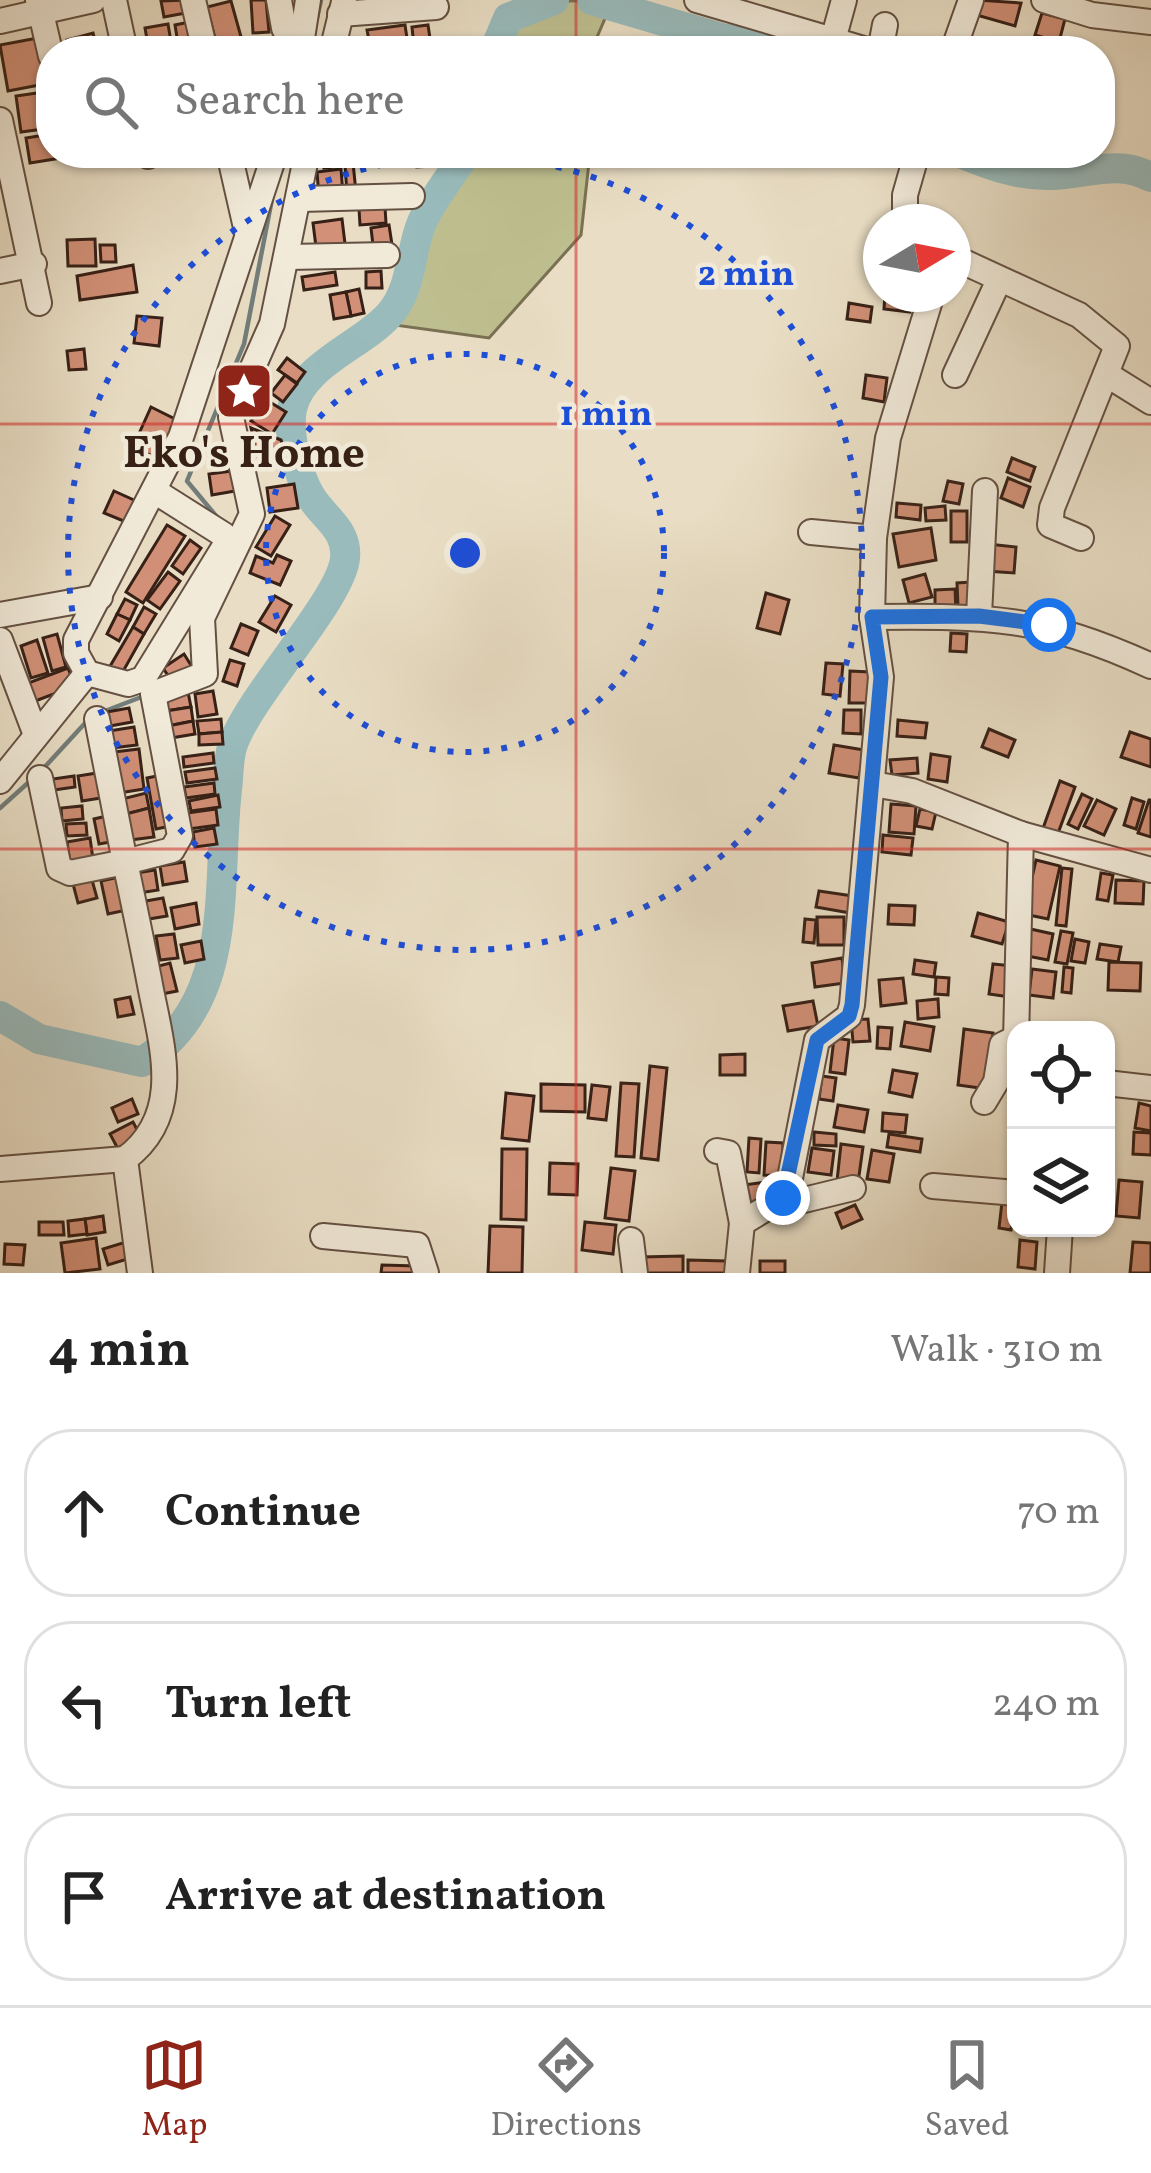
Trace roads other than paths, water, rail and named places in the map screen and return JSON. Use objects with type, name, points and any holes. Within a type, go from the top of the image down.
[{"type":"street","points":[[0,22],[39,6],[93,0]]},
{"type":"street","points":[[114,0],[122,36]]},
{"type":"street","points":[[193,0],[201,36]]},
{"type":"street","points":[[279,0],[289,36]]},
{"type":"street","points":[[301,36],[308,0]]},
{"type":"street","points":[[697,0],[758,9],[823,36]]},
{"type":"street","points":[[834,36],[844,0]]},
{"type":"street","points":[[958,36],[971,0]]},
{"type":"street","points":[[1044,0],[1092,15],[1151,22]]},
{"type":"street","points":[[39,6],[46,36]]},
{"type":"street","points":[[342,7],[436,7]]},
{"type":"street","points":[[883,36],[885,25]]},
{"type":"street","points":[[0,120],[39,304]]},
{"type":"street","points":[[232,168],[248,237]]},
{"type":"street","points":[[156,492],[224,535],[226,544],[142,679],[128,684],[87,673],[76,652],[76,640],[181,437],[270,168]]},
{"type":"street","points":[[40,778],[58,868],[70,872],[125,862],[177,846],[180,836],[153,694],[200,678],[208,658],[202,618],[251,514],[230,431],[235,404],[272,324],[305,168]]},
{"type":"street","points":[[904,204],[912,168]]},
{"type":"street","points":[[301,199],[412,196]]},
{"type":"street","points":[[289,257],[387,255]]},
{"type":"street","points":[[0,271],[34,264]]},
{"type":"street","points":[[971,266],[1078,315],[1117,346],[1060,486],[1050,525],[1081,538]]},
{"type":"street","points":[[955,375],[999,280]]},
{"type":"street","points":[[783,1198],[817,1040],[849,1016],[852,1005],[881,677],[872,617],[874,538],[888,438],[926,312]]},
{"type":"street","points":[[1106,374],[1151,402]]},
{"type":"street","points":[[979,616],[986,490]]},
{"type":"street","points":[[812,532],[874,538]]},
{"type":"street","points":[[0,615],[100,597]]},
{"type":"street","points":[[872,617],[979,616],[1068,630],[1151,666]]},
{"type":"street","points":[[0,640],[36,735]]},
{"type":"street","points":[[0,781],[87,673]]},
{"type":"street","points":[[0,1169],[125,1159],[154,1130],[166,1075],[160,1020],[97,719]]},
{"type":"street","points":[[873,784],[922,794],[1022,834],[1151,870]]},
{"type":"street","points":[[1016,1021],[1022,834]]},
{"type":"street","points":[[984,1102],[996,1082],[1002,1045],[1007,1043]]},
{"type":"street","points":[[1115,1084],[1151,1088]]},
{"type":"street","points":[[717,1151],[728,1153],[734,1163],[742,1223],[737,1273]]},
{"type":"street","points":[[125,1159],[140,1273]]},
{"type":"street","points":[[933,1186],[1007,1192]]},
{"type":"street","points":[[742,1223],[783,1198],[804,1199],[853,1188]]},
{"type":"street","points":[[322,1236],[417,1245],[425,1273]]},
{"type":"street","points":[[1057,1273],[1059,1237]]},
{"type":"street","points":[[631,1240],[635,1273]]},
{"type":"waterway","points":[[317,18],[321,0]]},
{"type":"waterway","points":[[500,36],[508,18],[554,0]]},
{"type":"waterway","points":[[592,0],[714,36]]},
{"type":"waterway","points":[[0,1016],[39,1039],[142,1062],[172,1037],[194,1008],[216,940],[233,744],[258,699],[329,597],[345,558],[339,532],[311,497],[302,477],[292,442],[292,409],[307,380],[397,305],[422,222],[456,168]]},
{"type":"waterway","points":[[1004,168],[1051,175],[1114,168]]},
{"type":"waterway","points":[[1114,168],[1151,177]]},
{"type":"waterway","points":[[217,517],[187,481],[244,344],[272,199]]},
{"type":"waterway","points":[[105,711],[144,696]]},
{"type":"waterway","points":[[42,770],[87,721]]},
{"type":"waterway","points":[[0,808],[29,782]]},
{"type":"place","name":"Eko's Home","points":[[244,391]]}]
